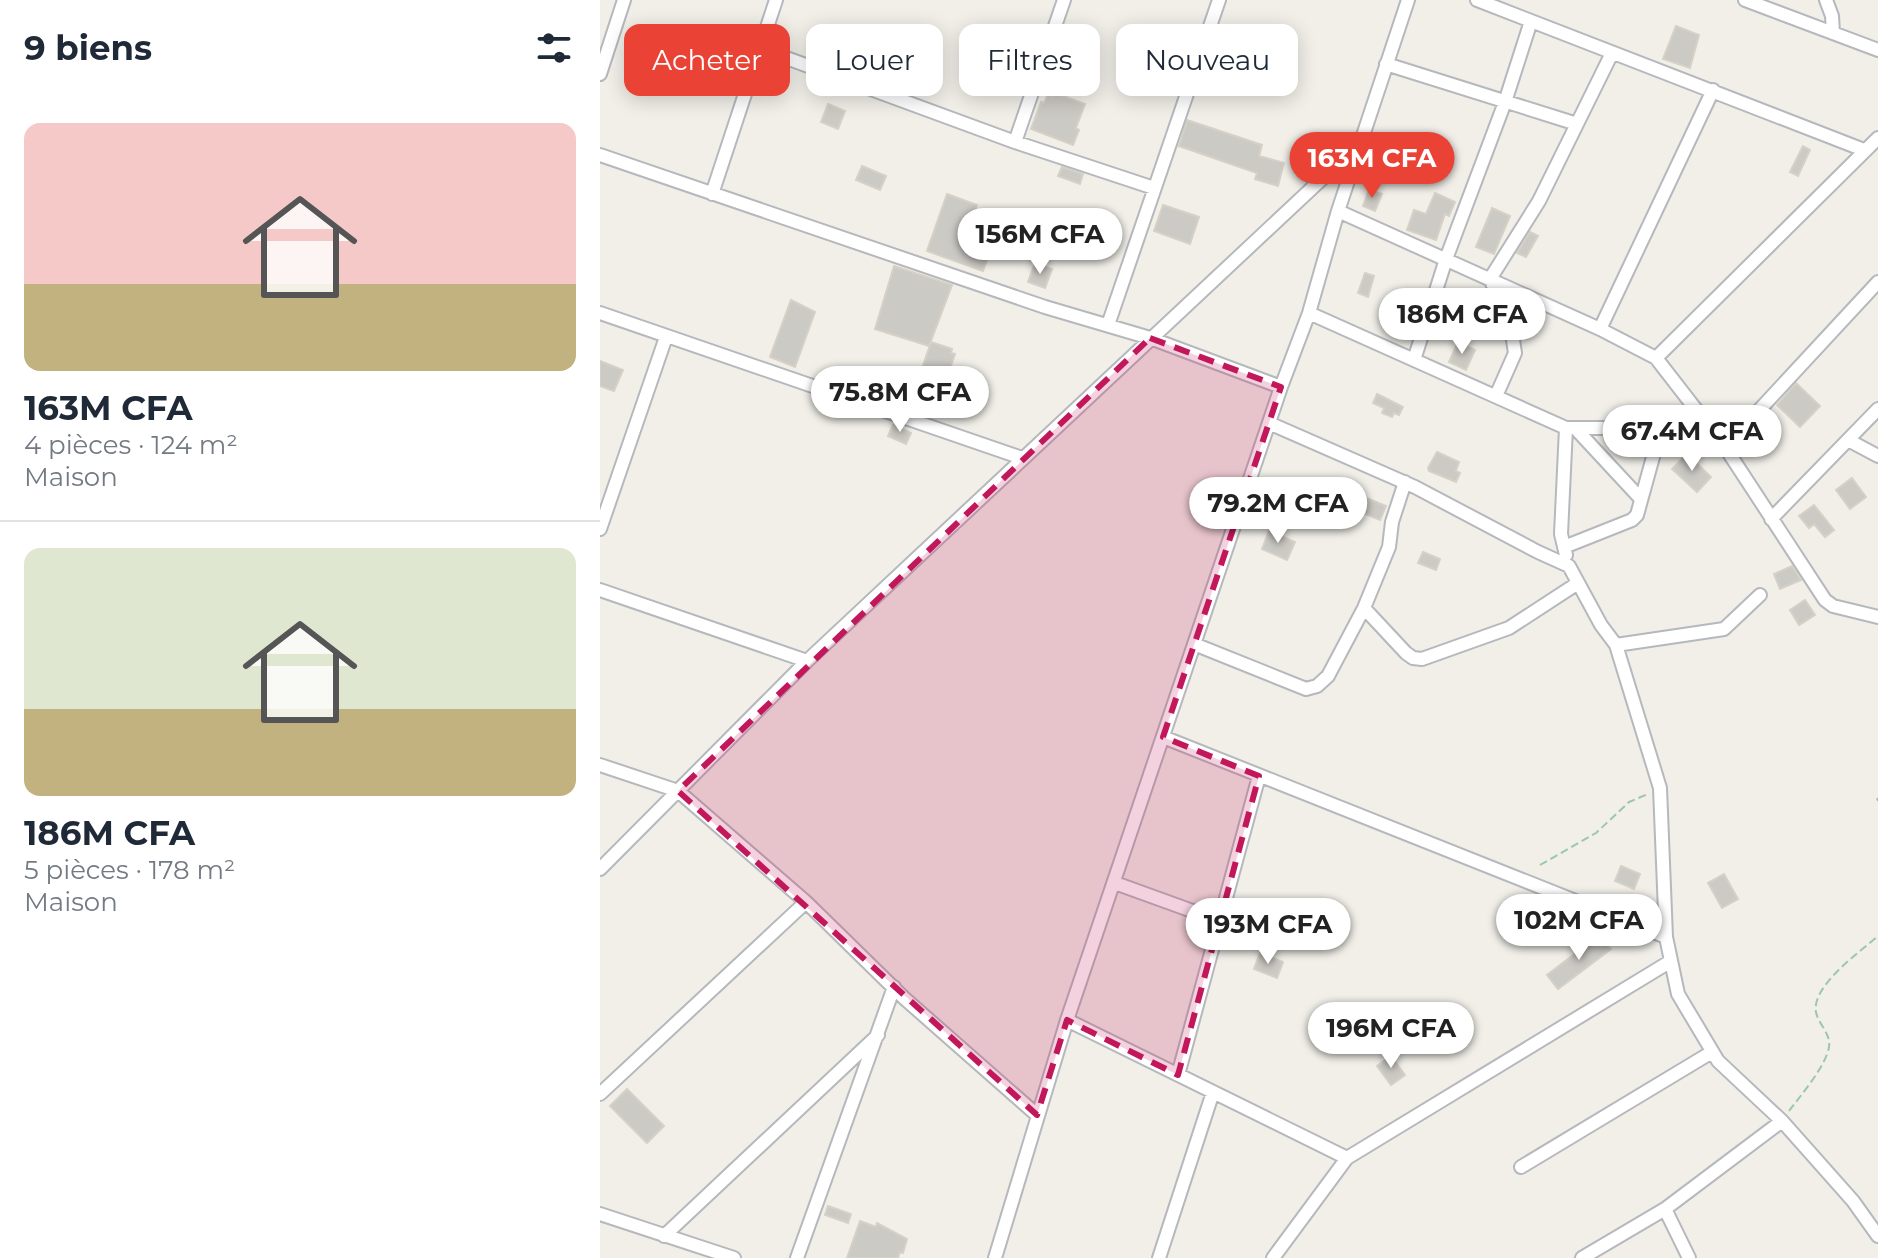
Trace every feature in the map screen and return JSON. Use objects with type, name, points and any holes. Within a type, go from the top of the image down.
[{"type":"street","points":[[600,74],[624,0]]},
{"type":"street","points":[[768,24],[776,0]]},
{"type":"street","points":[[1015,142],[1064,0]]},
{"type":"street","points":[[1108,325],[1219,0]]},
{"type":"street","points":[[995,1258],[1067,1020],[1281,387],[1309,313],[1359,144],[1408,0]]},
{"type":"street","points":[[1477,0],[1864,150]]},
{"type":"street","points":[[1745,0],[1878,50]]},
{"type":"street","points":[[1826,0],[1832,16],[1833,33]]},
{"type":"street","points":[[1414,360],[1446,259],[1505,102],[1531,21]]},
{"type":"street","points":[[1490,279],[1539,201],[1612,53]]},
{"type":"street","points":[[790,59],[1015,142],[1154,188]]},
{"type":"street","points":[[1386,64],[1577,124]]},
{"type":"street","points":[[1600,329],[1713,90]]},
{"type":"street","points":[[712,194],[744,96]]},
{"type":"street","points":[[1656,358],[1878,138]]},
{"type":"street","points":[[600,869],[807,661],[1359,144]]},
{"type":"street","points":[[600,155],[1045,307],[1150,338],[1281,387]]},
{"type":"street","points":[[1338,211],[1600,329],[1656,358],[1725,447],[1825,600],[1833,606],[1878,617]]},
{"type":"street","points":[[1490,279],[1510,321],[1515,353],[1496,396]]},
{"type":"street","points":[[1725,447],[1878,282]]},
{"type":"street","points":[[600,313],[1022,458]]},
{"type":"street","points":[[1309,313],[1571,428],[1640,498]]},
{"type":"street","points":[[600,529],[666,337]]},
{"type":"street","points":[[1771,519],[1878,409]]},
{"type":"street","points":[[1269,423],[1405,482],[1569,566]]},
{"type":"street","points":[[1571,428],[1661,428],[1725,447]]},
{"type":"street","points":[[1571,428],[1561,534],[1569,566],[1601,625],[1616,645],[1660,788],[1666,937],[1678,994],[1718,1061],[1782,1121],[1853,1201],[1878,1236]]},
{"type":"street","points":[[1564,547],[1632,520],[1637,515],[1661,428]]},
{"type":"street","points":[[1848,440],[1878,456]]},
{"type":"street","points":[[1194,644],[1306,689],[1317,686],[1328,676],[1364,608],[1389,547],[1392,522],[1405,482]]},
{"type":"street","points":[[1364,608],[1406,653],[1422,659],[1509,628],[1578,583]]},
{"type":"street","points":[[600,590],[807,661]]},
{"type":"street","points":[[1616,645],[1724,629],[1760,595]]},
{"type":"street","points":[[1163,737],[1666,937]]},
{"type":"street","points":[[600,765],[678,791],[806,902],[894,987],[1037,1115]]},
{"type":"street","points":[[1178,1075],[1259,776]]},
{"type":"street","points":[[1115,883],[1220,921]]},
{"type":"street","points":[[600,1094],[806,902]]},
{"type":"street","points":[[1273,1258],[1347,1158],[1671,961]]},
{"type":"street","points":[[797,1258],[894,987]]},
{"type":"street","points":[[1067,1020],[1347,1158]]},
{"type":"street","points":[[664,1236],[878,1035]]},
{"type":"street","points":[[1521,1167],[1712,1052]]},
{"type":"street","points":[[1159,1258],[1213,1092]]},
{"type":"street","points":[[1582,1258],[1665,1209],[1782,1121]]},
{"type":"street","points":[[1665,1209],[1689,1258]]},
{"type":"street","points":[[600,1214],[734,1258]]},
{"type":"path","points":[[1540,865],[1596,833],[1629,802],[1660,788]]},
{"type":"path","points":[[1782,1121],[1815,1074],[1829,1046],[1816,1012],[1817,1003],[1833,973],[1878,936]]},
{"type":"highlighted area","points":[[1150,338],[1281,387],[1163,737],[1259,776],[1178,1075],[1067,1020],[1037,1115],[678,791]]},
{"type":"building","points":[[1676,26],[1699,35],[1690,68],[1663,59]]},
{"type":"building","points":[[1047,96],[1063,96],[1085,104],[1073,145],[1031,129],[1041,102],[1044,103]]},
{"type":"building","points":[[828,104],[845,111],[838,129],[821,122]]},
{"type":"building","points":[[1187,120],[1262,145],[1259,156],[1284,163],[1278,186],[1255,179],[1257,173],[1179,146]]},
{"type":"building","points":[[1803,146],[1810,150],[1798,176],[1790,172]]},
{"type":"building","points":[[862,166],[886,176],[880,190],[856,180]]},
{"type":"building","points":[[1062,167],[1083,174],[1080,184],[1058,176]]},
{"type":"building","points":[[1369,190],[1382,194],[1375,211],[1363,206]]},
{"type":"building","points":[[1435,193],[1455,202],[1449,216],[1445,214],[1436,240],[1407,230],[1414,210],[1426,214]]},
{"type":"building","points":[[947,194],[977,205],[969,226],[996,236],[983,271],[927,251]]},
{"type":"building","points":[[1163,205],[1199,217],[1190,244],[1154,231]]},
{"type":"building","points":[[1492,208],[1510,216],[1494,254],[1476,247]]},
{"type":"building","points":[[1530,232],[1538,236],[1526,257],[1517,253]]},
{"type":"building","points":[[1035,263],[1052,269],[1045,288],[1028,282]]},
{"type":"building","points":[[894,266],[952,285],[929,346],[875,329]]},
{"type":"building","points":[[1365,273],[1374,276],[1368,297],[1358,293]]},
{"type":"building","points":[[791,300],[815,312],[795,367],[770,357]]},
{"type":"building","points":[[931,342],[952,349],[951,353],[955,354],[934,415],[909,407]]},
{"type":"building","points":[[1458,342],[1475,350],[1466,370],[1449,362]]},
{"type":"building","points":[[600,361],[623,370],[614,391],[600,386]]},
{"type":"building","points":[[1796,383],[1820,406],[1800,427],[1777,405]]},
{"type":"building","points":[[1377,394],[1403,407],[1399,415],[1394,413],[1392,417],[1382,413],[1384,408],[1373,403]]},
{"type":"building","points":[[893,425],[911,433],[906,444],[888,436]]},
{"type":"building","points":[[1437,452],[1459,462],[1456,471],[1460,473],[1456,482],[1429,471]]},
{"type":"building","points":[[1687,454],[1711,477],[1697,492],[1672,469]]},
{"type":"building","points":[[1852,478],[1866,497],[1850,509],[1836,490]]},
{"type":"building","points":[[1364,497],[1386,506],[1380,520],[1358,511]]},
{"type":"building","points":[[1814,505],[1834,530],[1825,537],[1814,524],[1809,528],[1799,516]]},
{"type":"building","points":[[1269,531],[1295,542],[1287,560],[1262,549]]},
{"type":"building","points":[[1423,552],[1440,559],[1436,570],[1418,563]]},
{"type":"building","points":[[1792,566],[1801,580],[1780,589],[1774,574]]},
{"type":"building","points":[[1805,600],[1815,615],[1799,625],[1790,610]]},
{"type":"building","points":[[1621,866],[1640,874],[1634,889],[1615,881]]},
{"type":"building","points":[[1724,874],[1738,899],[1722,908],[1708,883]]},
{"type":"building","points":[[1599,935],[1611,949],[1558,989],[1547,975]]},
{"type":"building","points":[[1260,953],[1283,962],[1277,978],[1254,969]]},
{"type":"building","points":[[1391,1056],[1405,1075],[1391,1085],[1377,1066]]},
{"type":"building","points":[[627,1089],[664,1126],[647,1143],[610,1106]]},
{"type":"building","points":[[828,1206],[851,1214],[848,1223],[825,1215]]},
{"type":"building","points":[[860,1221],[876,1227],[877,1223],[907,1239],[903,1253],[900,1252],[898,1258],[847,1258]]}]
